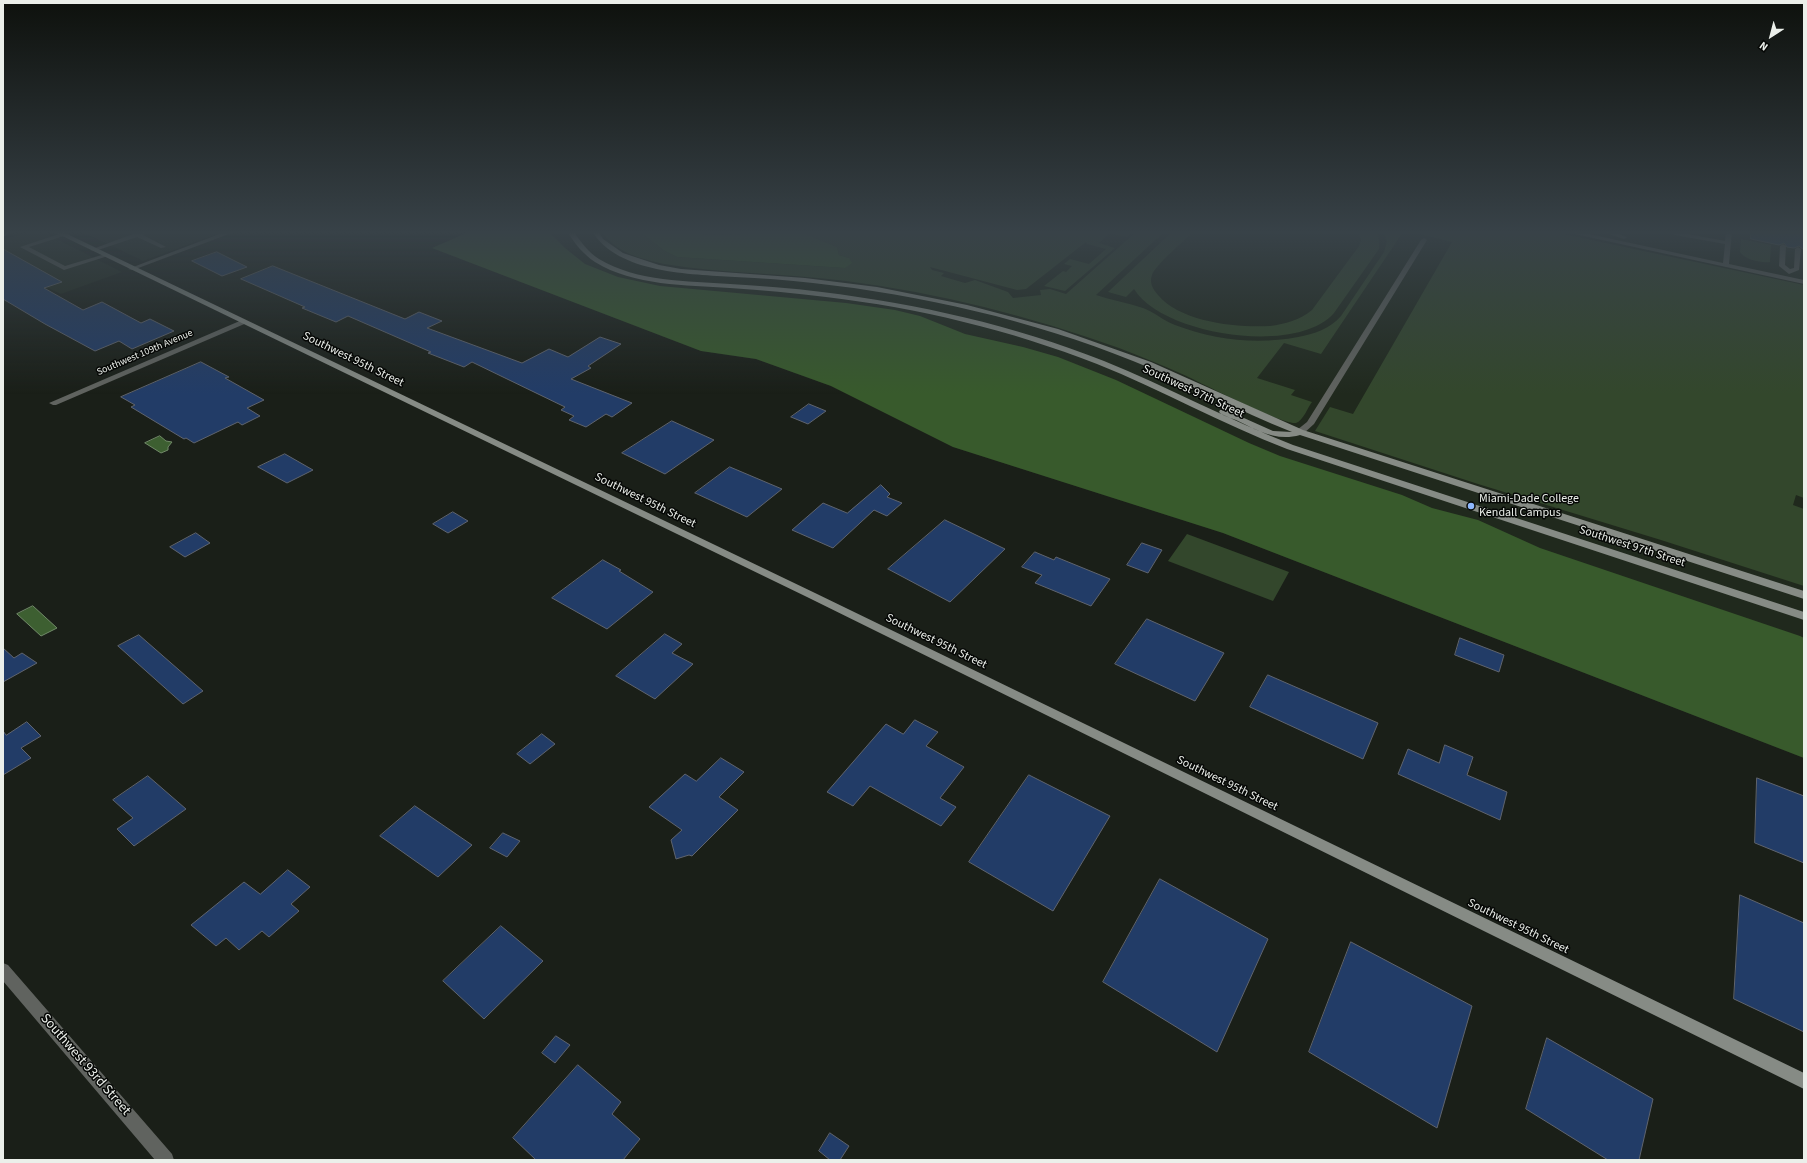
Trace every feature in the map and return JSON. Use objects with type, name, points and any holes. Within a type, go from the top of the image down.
[{"type":"street","name":"Southwest 95th Street","points":[[166,285],[836,608],[1804,1081]]},
{"type":"street","name":"Southwest 97th Street","points":[[712,285],[825,294],[937,313],[1046,343],[1115,369],[1263,437],[1323,459],[1804,616]]},
{"type":"street","name":"Southwest 97th Street","points":[[842,285],[892,292],[989,311],[1087,341],[1159,369],[1264,418],[1300,432],[1804,595]]},
{"type":"street","points":[[1194,404],[1226,412],[1260,428],[1281,435],[1292,436],[1300,432],[1310,424],[1396,285]]},
{"type":"street","points":[[825,294],[838,290],[874,294],[892,292]]},
{"type":"street","name":"Southwest 109th Avenue","points":[[52,403],[245,322]]},
{"type":"street","name":"Southwest 93rd Street","points":[[3,970],[166,1160]]},
{"type":"shaded area","points":[[3,285],[85,285],[61,294],[48,288],[3,303]]},
{"type":"shaded area","name":"Miami-Dade College Kendall Campus","points":[[529,285],[1804,285],[1804,758],[1223,533],[953,447],[831,386],[756,359],[701,351]]},
{"type":"shaded area","points":[[529,285],[657,285],[846,303],[895,310],[920,316],[965,334],[1023,347],[1058,357],[1116,380],[1249,443],[1280,456],[1402,495],[1432,508],[1478,520],[1540,548],[1804,638],[1804,758],[1223,533],[953,447],[831,386],[756,359],[701,351]]},
{"type":"shaded area","points":[[876,285],[990,285],[1008,292],[1013,298],[1041,295],[1040,290],[1050,289],[1066,294],[1076,285],[1106,285],[1096,295],[1143,308],[1171,323],[1190,330],[1236,340],[1267,341],[1298,337],[1327,328],[1337,321],[1362,285],[1367,285],[1321,354],[1284,343],[1257,378],[1295,390],[1291,395],[1312,402],[1303,417],[1296,423],[1288,422],[1275,417],[1159,364],[1086,336],[984,307]]},
{"type":"shaded area","points":[[999,285],[1031,285],[1026,289],[1017,290]]},
{"type":"shaded area","points":[[1045,285],[1072,285],[1065,291]]},
{"type":"shaded area","points":[[1115,285],[1152,285],[1158,295],[1168,304],[1180,312],[1194,317],[1242,326],[1270,326],[1292,321],[1312,310],[1330,285],[1353,285],[1334,313],[1316,326],[1291,334],[1262,336],[1231,334],[1200,328],[1172,318],[1149,305],[1134,289],[1126,297],[1108,292]]},
{"type":"shaded area","points":[[1427,285],[1804,285],[1804,498],[1796,495],[1793,505],[1804,509],[1804,586],[1661,540],[1478,484],[1315,431],[1330,407],[1353,414]]},
{"type":"shaded area","points":[[160,436],[166,441],[172,442],[168,447],[168,450],[161,453],[145,443]]},
{"type":"shaded area","points":[[1187,534],[1289,572],[1273,601],[1168,561]]},
{"type":"shaded area","points":[[33,606],[57,628],[41,636],[17,614]]},
{"type":"building","points":[[3,285],[52,285],[44,288],[83,310],[102,302],[141,323],[150,319],[174,331],[132,349],[119,341],[95,351],[3,299]]},
{"type":"building","points":[[255,285],[321,285],[405,319],[419,312],[442,321],[427,328],[522,363],[549,349],[568,357],[600,337],[621,344],[588,366],[591,368],[571,379],[632,403],[612,417],[606,414],[586,427],[569,420],[574,416],[561,410],[565,407],[472,362],[464,367],[428,353],[431,352],[348,316],[336,322],[302,308],[305,307]]},
{"type":"building","points":[[201,362],[229,377],[225,378],[264,400],[247,408],[260,416],[242,425],[238,422],[194,443],[186,438],[184,439],[131,407],[135,405],[121,397]]},
{"type":"building","points":[[809,404],[826,411],[808,424],[791,417]]},
{"type":"building","points":[[672,421],[714,440],[665,474],[622,453]]},
{"type":"building","points":[[285,454],[313,470],[287,483],[258,467]]},
{"type":"building","points":[[730,467],[782,489],[747,517],[695,493]]},
{"type":"building","points":[[881,485],[890,494],[887,497],[902,503],[887,516],[874,510],[833,548],[792,530],[823,503],[847,513]]},
{"type":"building","points":[[453,512],[468,521],[448,533],[433,524]]},
{"type":"building","points":[[945,520],[1005,549],[950,602],[888,569]]},
{"type":"building","points":[[196,533],[210,543],[185,557],[170,547]]},
{"type":"building","points":[[1142,543],[1162,550],[1148,573],[1127,565]]},
{"type":"building","points":[[1035,552],[1054,560],[1056,557],[1110,579],[1091,606],[1035,583],[1042,575],[1022,567]]},
{"type":"building","points":[[603,560],[621,570],[619,571],[653,592],[607,629],[552,598]]},
{"type":"building","points":[[1147,619],[1224,653],[1195,701],[1115,664]]},
{"type":"building","points":[[665,634],[682,644],[672,653],[693,664],[655,699],[616,676]]},
{"type":"building","points":[[139,635],[203,691],[183,704],[118,646]]},
{"type":"building","points":[[1460,638],[1504,655],[1499,672],[1455,655]]},
{"type":"building","points":[[3,648],[14,658],[22,653],[37,663],[3,682]]},
{"type":"building","points":[[1268,675],[1378,723],[1363,759],[1250,707]]},
{"type":"building","points":[[915,720],[938,732],[926,746],[964,767],[940,798],[956,807],[941,826],[870,786],[853,806],[827,792],[886,724],[903,734]]},
{"type":"building","points":[[27,722],[41,736],[21,748],[31,758],[3,775],[3,731],[6,735]]},
{"type":"building","points":[[542,734],[555,744],[530,764],[517,754]]},
{"type":"building","points":[[1445,745],[1473,757],[1467,775],[1507,792],[1500,820],[1398,774],[1408,749],[1439,763]]},
{"type":"building","points":[[721,758],[744,772],[719,797],[738,810],[692,856],[689,855],[676,859],[671,840],[682,830],[649,807],[685,774],[696,781]]},
{"type":"building","points":[[1029,775],[1110,816],[1053,911],[969,862]]},
{"type":"building","points":[[148,776],[186,809],[134,846],[117,829],[133,818],[113,800]]},
{"type":"building","points":[[1757,778],[1804,796],[1804,863],[1755,843]]},
{"type":"building","points":[[415,806],[472,845],[438,877],[380,836]]},
{"type":"building","points":[[503,833],[520,841],[507,857],[490,848]]},
{"type":"building","points":[[288,870],[310,887],[291,904],[299,911],[269,937],[262,931],[239,950],[226,938],[216,946],[191,925],[244,882],[260,894]]},
{"type":"building","points":[[1160,879],[1268,939],[1217,1052],[1103,982]]},
{"type":"building","points":[[1740,895],[1804,923],[1804,1032],[1734,999]]},
{"type":"building","points":[[501,926],[543,961],[484,1019],[443,981]]},
{"type":"building","points":[[1351,942],[1472,1006],[1437,1128],[1309,1052]]},
{"type":"building","points":[[556,1036],[570,1045],[555,1063],[542,1053]]},
{"type":"building","points":[[1547,1038],[1653,1099],[1639,1160],[1608,1160],[1526,1109]]},
{"type":"building","points":[[578,1065],[621,1102],[612,1114],[640,1139],[623,1160],[536,1160],[513,1138]]},
{"type":"building","points":[[830,1133],[849,1146],[840,1160],[830,1160],[819,1151]]},
{"type":"place","name":"Miami-Dade College Kendall Campus","points":[[1471,506]]}]
